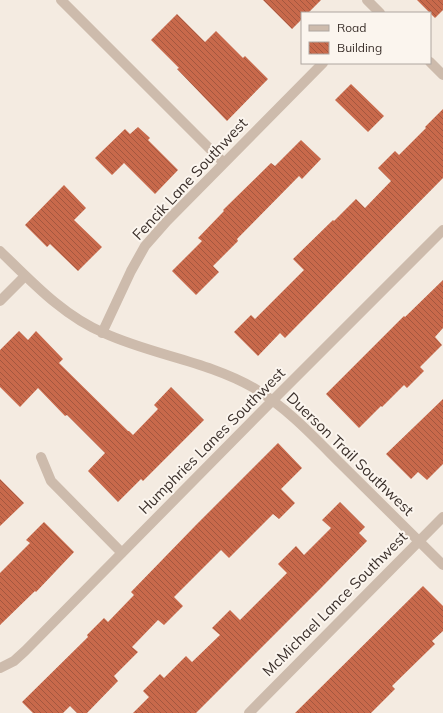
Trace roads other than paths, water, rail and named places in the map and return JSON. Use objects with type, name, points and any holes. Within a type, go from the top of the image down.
[{"type":"street","points":[[62,0],[224,163]]},
{"type":"street","points":[[367,0],[376,12]]},
{"type":"street","points":[[431,63],[443,75]]},
{"type":"street","name":"Fencik Lane Southwest","points":[[102,333],[131,271],[145,246],[167,221],[322,64]]},
{"type":"street","name":"Humphries Lanes Southwest","points":[[0,668],[14,661],[25,651],[443,230]]},
{"type":"street","name":"Duerson Trail Southwest","points":[[0,251],[25,276],[56,303],[102,333],[206,367],[253,388],[288,412],[443,565]]},
{"type":"street","points":[[0,301],[25,276]]},
{"type":"street","points":[[41,457],[51,481],[122,553]]},
{"type":"street","name":"McMichael Lance Southwest","points":[[249,713],[443,517]]}]
